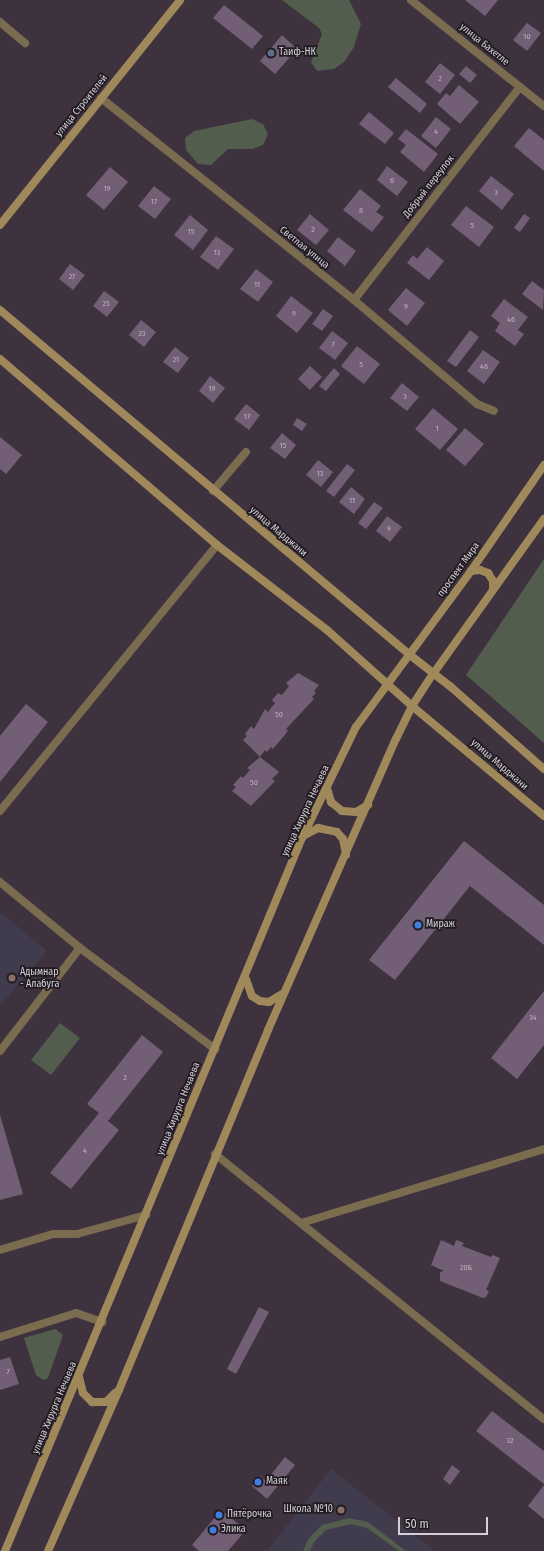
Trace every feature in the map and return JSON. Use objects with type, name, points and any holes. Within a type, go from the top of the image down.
[{"type":"main road","name":"улица Строителей","points":[[0,225],[180,0]]},
{"type":"main road","name":"улица Марджани","points":[[0,310],[410,656],[452,687],[544,769]]},
{"type":"main road","name":"улица Марджани","points":[[0,359],[217,545],[328,630],[412,706],[544,816]]},
{"type":"main road","name":"проспект Мира","points":[[387,683],[410,656],[544,465]]},
{"type":"main road","points":[[48,1551],[119,1390],[215,1154],[412,706],[493,589],[544,519]]},
{"type":"main road","points":[[471,571],[480,570],[488,573],[493,581],[493,589]]},
{"type":"main road","name":"улица Хирурга Нечаева","points":[[5,1551],[79,1378],[302,838],[356,727],[387,683]]},
{"type":"main road","points":[[327,788],[331,802],[342,811],[356,812],[368,805]]},
{"type":"main road","points":[[302,838],[318,828],[328,828],[343,839],[346,857]]},
{"type":"main road","points":[[245,978],[252,996],[260,1001],[274,1000],[285,992]]},
{"type":"main road","points":[[79,1378],[84,1393],[92,1402],[106,1402],[119,1390]]},
{"type":"street","name":"улица Бахетле","points":[[411,0],[544,106]]},
{"type":"street","points":[[0,22],[25,43]]},
{"type":"street","name":"Добрый переулок","points":[[354,300],[520,87]]},
{"type":"street","name":"Светлая улица","points":[[101,98],[354,300],[477,404],[494,410]]},
{"type":"street","points":[[213,491],[246,452]]},
{"type":"street","points":[[0,811],[217,545]]},
{"type":"street","points":[[0,882],[80,948],[214,1049]]},
{"type":"street","points":[[0,1051],[80,948]]},
{"type":"street","points":[[301,1223],[544,1149]]},
{"type":"street","points":[[215,1154],[544,1419]]},
{"type":"street","points":[[0,1250],[53,1234],[77,1234],[146,1215]]},
{"type":"street","points":[[0,1337],[76,1313],[102,1322]]},
{"type":"shaded area","name":"Адымнар - Алабуга","points":[[0,912],[47,951],[0,1006]]},
{"type":"shaded area","name":"Школа №10","points":[[331,1469],[435,1551],[267,1551]]},
{"type":"green space","points":[[282,0],[349,0],[361,24],[354,47],[344,62],[334,69],[317,71],[311,62],[322,34],[319,28]]},
{"type":"green space","points":[[252,119],[263,124],[268,134],[263,145],[252,149],[228,149],[211,165],[198,164],[186,150],[185,138],[194,131]]},
{"type":"green space","points":[[544,559],[544,743],[466,675]]},
{"type":"green space","points":[[60,1023],[80,1038],[51,1075],[31,1060]]},
{"type":"green space","points":[[55,1329],[63,1335],[48,1378],[43,1380],[36,1375],[24,1338]]},
{"type":"green space","points":[[349,1518],[368,1522],[406,1551],[399,1551],[367,1528],[351,1524],[326,1530],[314,1542],[310,1551],[303,1551],[309,1538],[322,1525]]},
{"type":"building","points":[[465,0],[498,0],[485,16]]},
{"type":"building","points":[[224,5],[263,36],[252,49],[213,18]]},
{"type":"building","points":[[527,23],[541,33],[527,51],[513,40]]},
{"type":"building","points":[[282,35],[297,49],[275,74],[260,61]]},
{"type":"building","points":[[440,63],[455,75],[440,94],[425,82]]},
{"type":"building","points":[[466,66],[477,75],[470,83],[459,74]]},
{"type":"building","points":[[396,78],[427,104],[420,113],[388,87]]},
{"type":"building","points":[[459,85],[479,102],[460,124],[437,104],[446,93],[450,96]]},
{"type":"building","points":[[369,112],[394,133],[385,144],[359,124]]},
{"type":"building","points":[[436,117],[451,129],[436,148],[421,136]]},
{"type":"building","points":[[529,128],[544,140],[544,171],[514,146]]},
{"type":"building","points":[[406,129],[438,154],[424,172],[400,152],[406,145],[398,139]]},
{"type":"building","points":[[387,166],[408,182],[397,196],[377,180]]},
{"type":"building","points":[[110,167],[128,182],[104,210],[86,195]]},
{"type":"building","points":[[491,176],[514,194],[502,210],[479,191]]},
{"type":"building","points":[[154,186],[171,199],[155,219],[138,206]]},
{"type":"building","points":[[360,189],[381,206],[376,212],[384,217],[372,232],[343,210]]},
{"type":"building","points":[[466,206],[494,227],[479,247],[451,225]]},
{"type":"building","points":[[310,214],[329,230],[316,245],[297,230]]},
{"type":"building","points":[[524,214],[530,218],[520,232],[514,228]]},
{"type":"building","points":[[190,215],[208,230],[193,250],[174,235]]},
{"type":"building","points":[[216,236],[234,249],[218,270],[200,257]]},
{"type":"building","points":[[338,237],[356,251],[345,266],[327,251]]},
{"type":"building","points":[[427,247],[444,261],[429,280],[407,263],[413,255],[417,259]]},
{"type":"building","points":[[70,264],[85,275],[73,290],[59,279]]},
{"type":"building","points":[[256,269],[273,282],[258,302],[240,289]]},
{"type":"building","points":[[532,281],[544,290],[543,310],[522,294]]},
{"type":"building","points":[[406,288],[425,303],[407,326],[388,310]]},
{"type":"building","points":[[104,291],[119,302],[107,317],[93,306]]},
{"type":"building","points":[[291,296],[313,313],[297,333],[276,316]]},
{"type":"building","points":[[504,299],[528,317],[518,330],[524,334],[515,346],[495,331],[500,323],[491,316]]},
{"type":"building","points":[[323,309],[333,316],[322,331],[312,324]]},
{"type":"building","points":[[141,320],[156,332],[144,347],[129,335]]},
{"type":"building","points":[[470,330],[479,337],[456,367],[447,361]]},
{"type":"building","points":[[332,331],[348,343],[335,360],[319,348]]},
{"type":"building","points":[[357,346],[380,364],[364,384],[341,366]]},
{"type":"building","points":[[175,347],[189,358],[178,373],[163,362]]},
{"type":"building","points":[[483,350],[500,362],[484,384],[467,371]]},
{"type":"building","points":[[310,366],[322,377],[310,390],[298,379]]},
{"type":"building","points":[[334,368],[340,374],[326,391],[319,386]]},
{"type":"building","points":[[210,376],[225,388],[213,403],[199,391]]},
{"type":"building","points":[[402,383],[419,397],[407,411],[390,398]]},
{"type":"building","points":[[246,404],[260,415],[249,430],[234,419]]},
{"type":"building","points":[[433,408],[458,429],[440,450],[415,429]]},
{"type":"building","points":[[297,418],[307,424],[302,431],[293,425]]},
{"type":"building","points":[[465,428],[484,444],[465,466],[446,450]]},
{"type":"building","points":[[282,433],[296,445],[285,459],[270,448]]},
{"type":"building","points":[[0,437],[22,455],[6,474],[0,469]]},
{"type":"building","points":[[318,460],[333,472],[321,487],[306,475]]},
{"type":"building","points":[[347,464],[355,470],[334,497],[326,491]]},
{"type":"building","points":[[351,487],[365,499],[354,514],[339,502]]},
{"type":"building","points":[[374,502],[383,508],[366,529],[358,523]]},
{"type":"building","points":[[387,516],[402,527],[390,542],[376,531]]},
{"type":"building","points":[[298,673],[319,685],[314,691],[316,693],[312,697],[314,699],[286,729],[288,731],[273,749],[271,747],[267,752],[265,750],[260,757],[243,740],[247,736],[245,734],[251,726],[254,729],[265,709],[268,712],[275,703],[272,700],[278,693],[282,695],[289,686],[286,683]]},
{"type":"building","points":[[26,704],[48,722],[0,782],[0,736]]},
{"type":"building","points":[[260,757],[279,772],[272,779],[275,781],[251,806],[232,791],[236,787],[233,785],[241,776],[243,778],[250,770],[247,768]]},
{"type":"building","name":"Мираж","points":[[464,841],[544,905],[544,945],[470,886],[395,980],[369,960]]},
{"type":"building","points":[[544,991],[544,1045],[517,1079],[491,1058]]},
{"type":"building","points":[[142,1035],[163,1052],[108,1121],[119,1130],[71,1189],[50,1173],[99,1113],[87,1104]]},
{"type":"building","points":[[0,1115],[23,1194],[0,1200]]},
{"type":"building","points":[[441,1240],[454,1246],[456,1240],[464,1243],[462,1246],[491,1257],[493,1255],[500,1258],[486,1290],[489,1291],[486,1297],[483,1298],[440,1281],[440,1272],[444,1271],[431,1265]]},
{"type":"building","points":[[259,1307],[269,1312],[236,1374],[227,1369]]},
{"type":"building","points":[[10,1357],[19,1384],[0,1390],[0,1360]]},
{"type":"building","points":[[492,1411],[544,1451],[544,1484],[476,1431]]},
{"type":"building","points":[[285,1457],[295,1465],[267,1499],[252,1486],[260,1476],[266,1481]]},
{"type":"building","points":[[452,1465],[460,1471],[450,1485],[443,1479]]},
{"type":"building","points":[[544,1485],[544,1519],[528,1506]]},
{"type":"building","points":[[221,1510],[246,1530],[228,1551],[199,1551],[192,1545]]},
{"type":"place","name":"Таиф-НК","points":[[271,53]]},
{"type":"place","name":"Мираж","points":[[418,925]]},
{"type":"place","name":"Адымнар - Алабуга","points":[[12,978]]},
{"type":"place","name":"Маяк","points":[[258,1482]]},
{"type":"place","name":"Школа №10","points":[[341,1510]]},
{"type":"place","name":"Пятёрочка","points":[[219,1515]]},
{"type":"place","name":"Элика","points":[[213,1530]]}]
